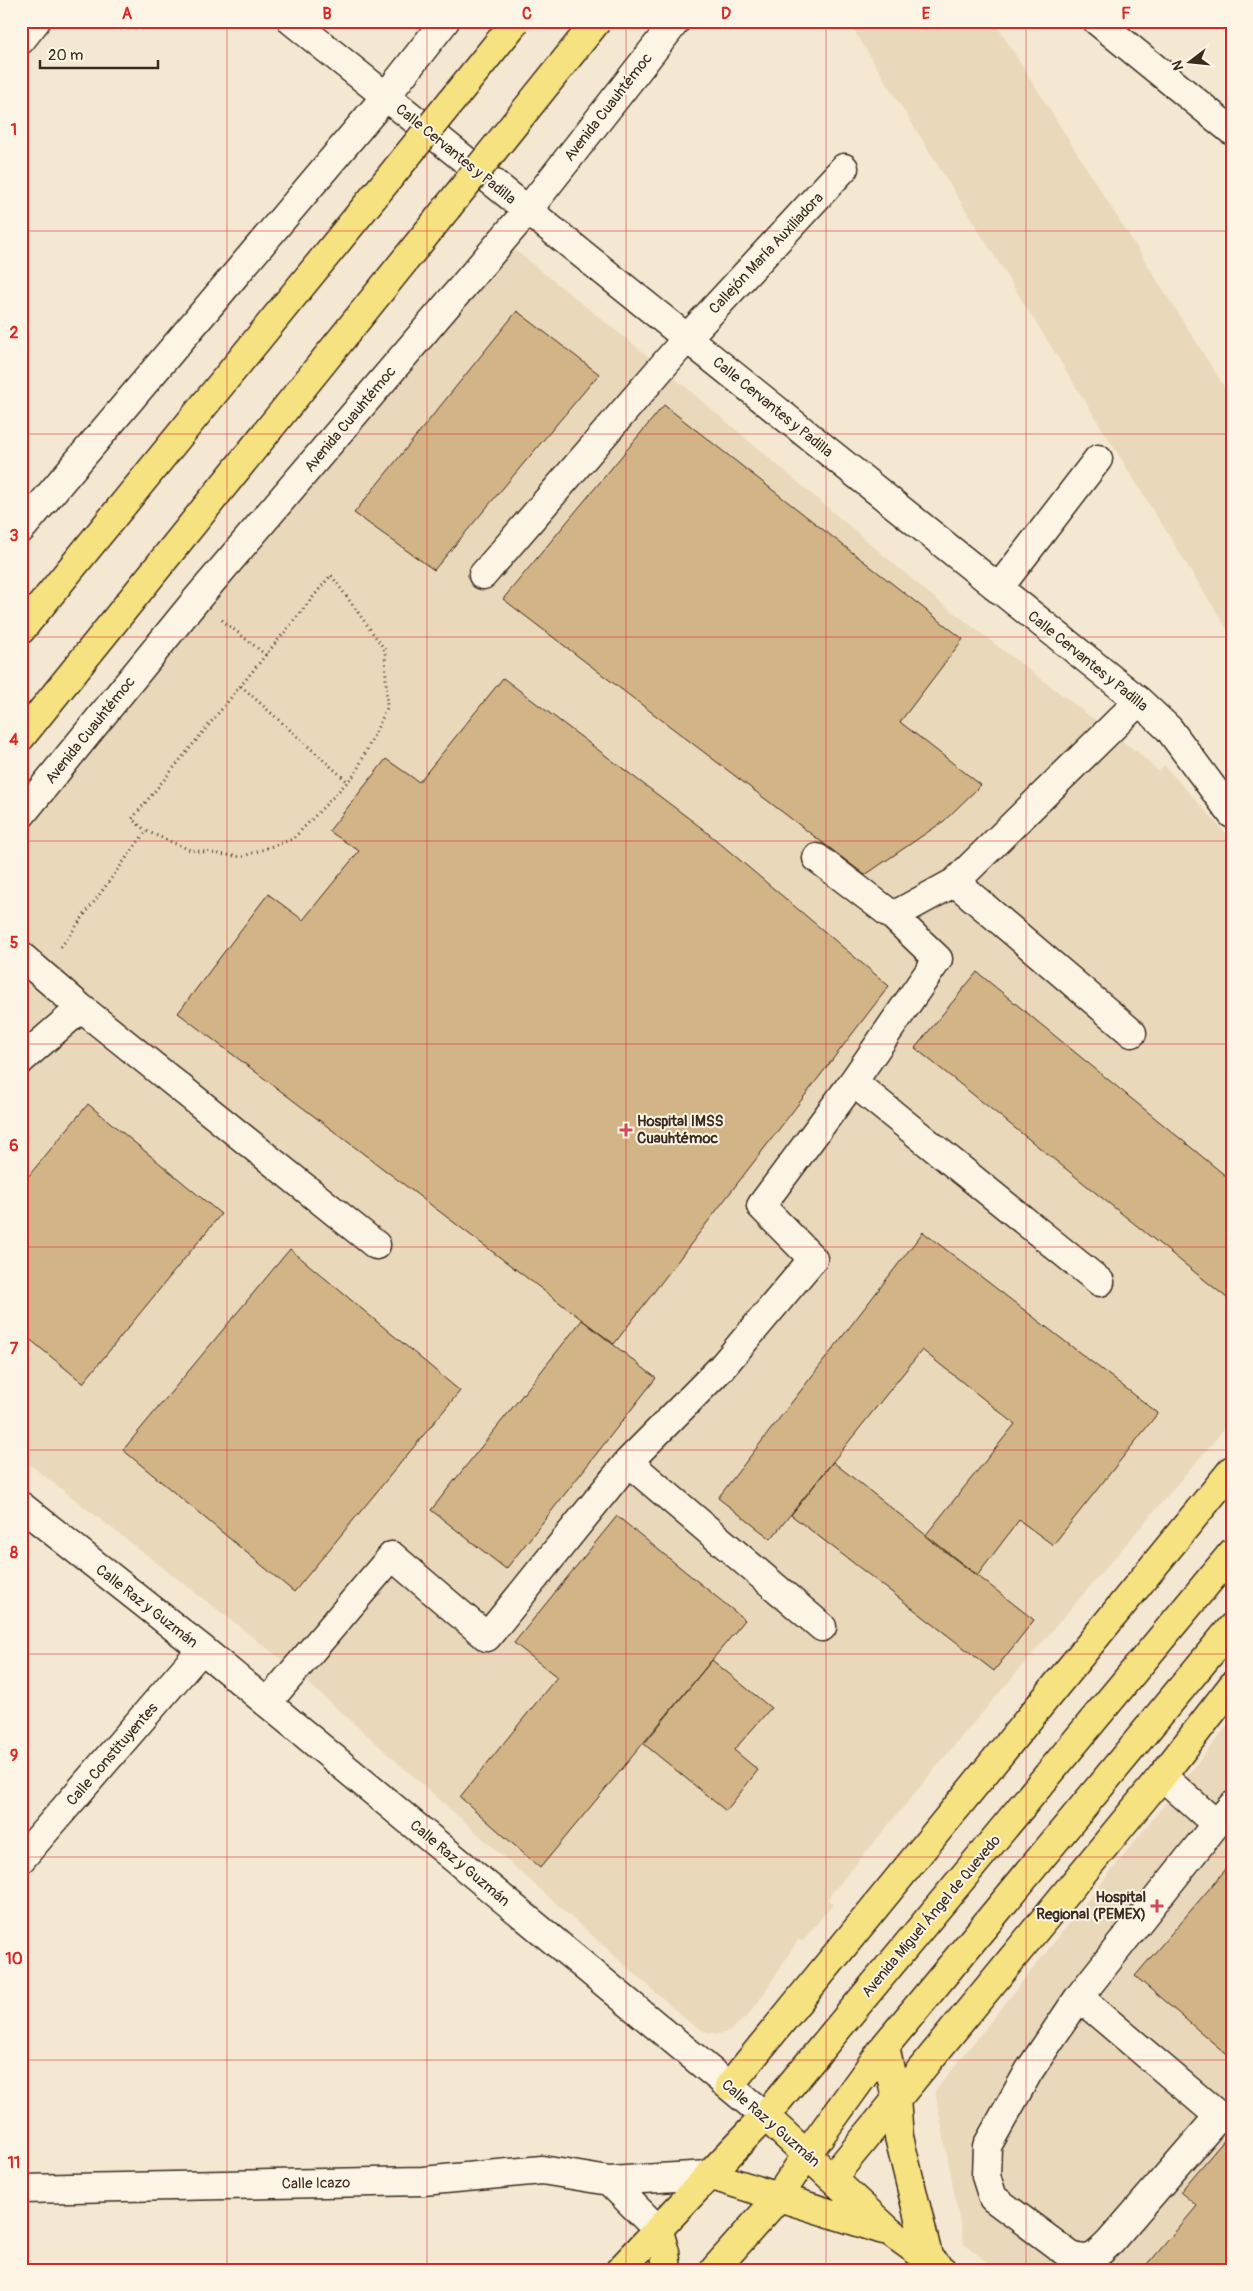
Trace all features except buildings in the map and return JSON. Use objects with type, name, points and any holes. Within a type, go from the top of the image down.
[{"type":"main road","points":[[21,630],[516,21]]},
{"type":"main road","points":[[21,737],[597,21]]},
{"type":"main road","points":[[728,2086],[1232,1470]]},
{"type":"main road","name":"Avenida Miguel Ángel de Quevedo","points":[[620,2270],[765,2116],[1232,1553]]},
{"type":"main road","points":[[714,2270],[778,2198],[807,2154],[885,2046],[1232,1627]]},
{"type":"main road","points":[[832,2178],[1162,1776],[1232,1686]]},
{"type":"main road","points":[[885,2046],[896,2098],[899,2137],[936,2265]]},
{"type":"main road","name":"Calle Raz y Guzmán","points":[[765,2116],[889,2232],[936,2265]]},
{"type":"main road","name":"Calle Raz y Guzmán","points":[[710,2175],[889,2232]]},
{"type":"main road","points":[[658,2231],[665,2252],[667,2270]]},
{"type":"street","points":[[21,40],[36,21]]},
{"type":"street","name":"Calle Cervantes y Padilla","points":[[292,21],[1139,701],[1169,729],[1232,814]]},
{"type":"street","points":[[21,529],[386,96],[445,21]]},
{"type":"street","name":"Avenida Cuauhtémoc","points":[[21,815],[196,600],[527,211],[676,21]]},
{"type":"street","points":[[1097,21],[1232,131]]},
{"type":"street","name":"Callejón María Auxiliadora","points":[[483,575],[687,338],[844,168]]},
{"type":"street","points":[[998,589],[1098,459]]},
{"type":"street","points":[[893,916],[955,882],[1139,701]]},
{"type":"street","points":[[267,1703],[392,1556],[487,1637],[628,1462],[722,1367],[813,1258],[761,1206],[852,1082],[938,959],[893,916],[818,858]]},
{"type":"street","points":[[955,882],[1132,1033]]},
{"type":"street","points":[[31,965],[81,1008],[376,1245]]},
{"type":"street","points":[[21,1060],[81,1008]]},
{"type":"street","points":[[852,1082],[1100,1282]]},
{"type":"street","points":[[628,1462],[822,1627]]},
{"type":"street","name":"Calle Raz y Guzmán","points":[[21,1506],[202,1649],[765,2116]]},
{"type":"street","name":"Calle Constituyentes","points":[[21,1859],[202,1649]]},
{"type":"street","points":[[1079,1997],[1219,2116],[1097,2256],[1084,2260],[1071,2256],[993,2198],[986,2176],[987,2146],[1029,2071],[1079,1997],[1224,1815],[1162,1776]]},
{"type":"street","name":"Calle Icazo","points":[[21,2189],[423,2181],[542,2170],[609,2182],[710,2175]]},
{"type":"street","points":[[609,2182],[658,2231]]},
{"type":"path","points":[[331,575],[385,650],[387,708],[355,774],[293,838],[241,857],[190,850],[146,831],[132,819],[266,655],[331,575]]},
{"type":"path","points":[[196,600],[266,655]]},
{"type":"path","points":[[241,686],[348,782]]},
{"type":"path","points":[[31,965],[146,831]]},
{"type":"shaded area","points":[[848,21],[994,21],[1232,399],[1232,637]]},
{"type":"shaded area","name":"Hospital IMSS Cuauhtémoc","points":[[500,238],[669,373],[932,596],[1141,755],[1159,772],[1164,765],[1232,840],[1232,1420],[958,1741],[827,1899],[833,1903],[803,1941],[798,1940],[757,2004],[729,2032],[717,2034],[704,2031],[690,2023],[285,1662],[21,1458],[21,819]]},
{"type":"shaded area","name":"Hospital Regional (PEMEX)","points":[[1232,1720],[1232,2270],[997,2270],[964,2244],[935,2091]]},
{"type":"place","name":"Hospital IMSS Cuauhtémoc","points":[[626,1130]]},
{"type":"place","name":"Hospital Regional (PEMEX)","points":[[1157,1906]]}]
